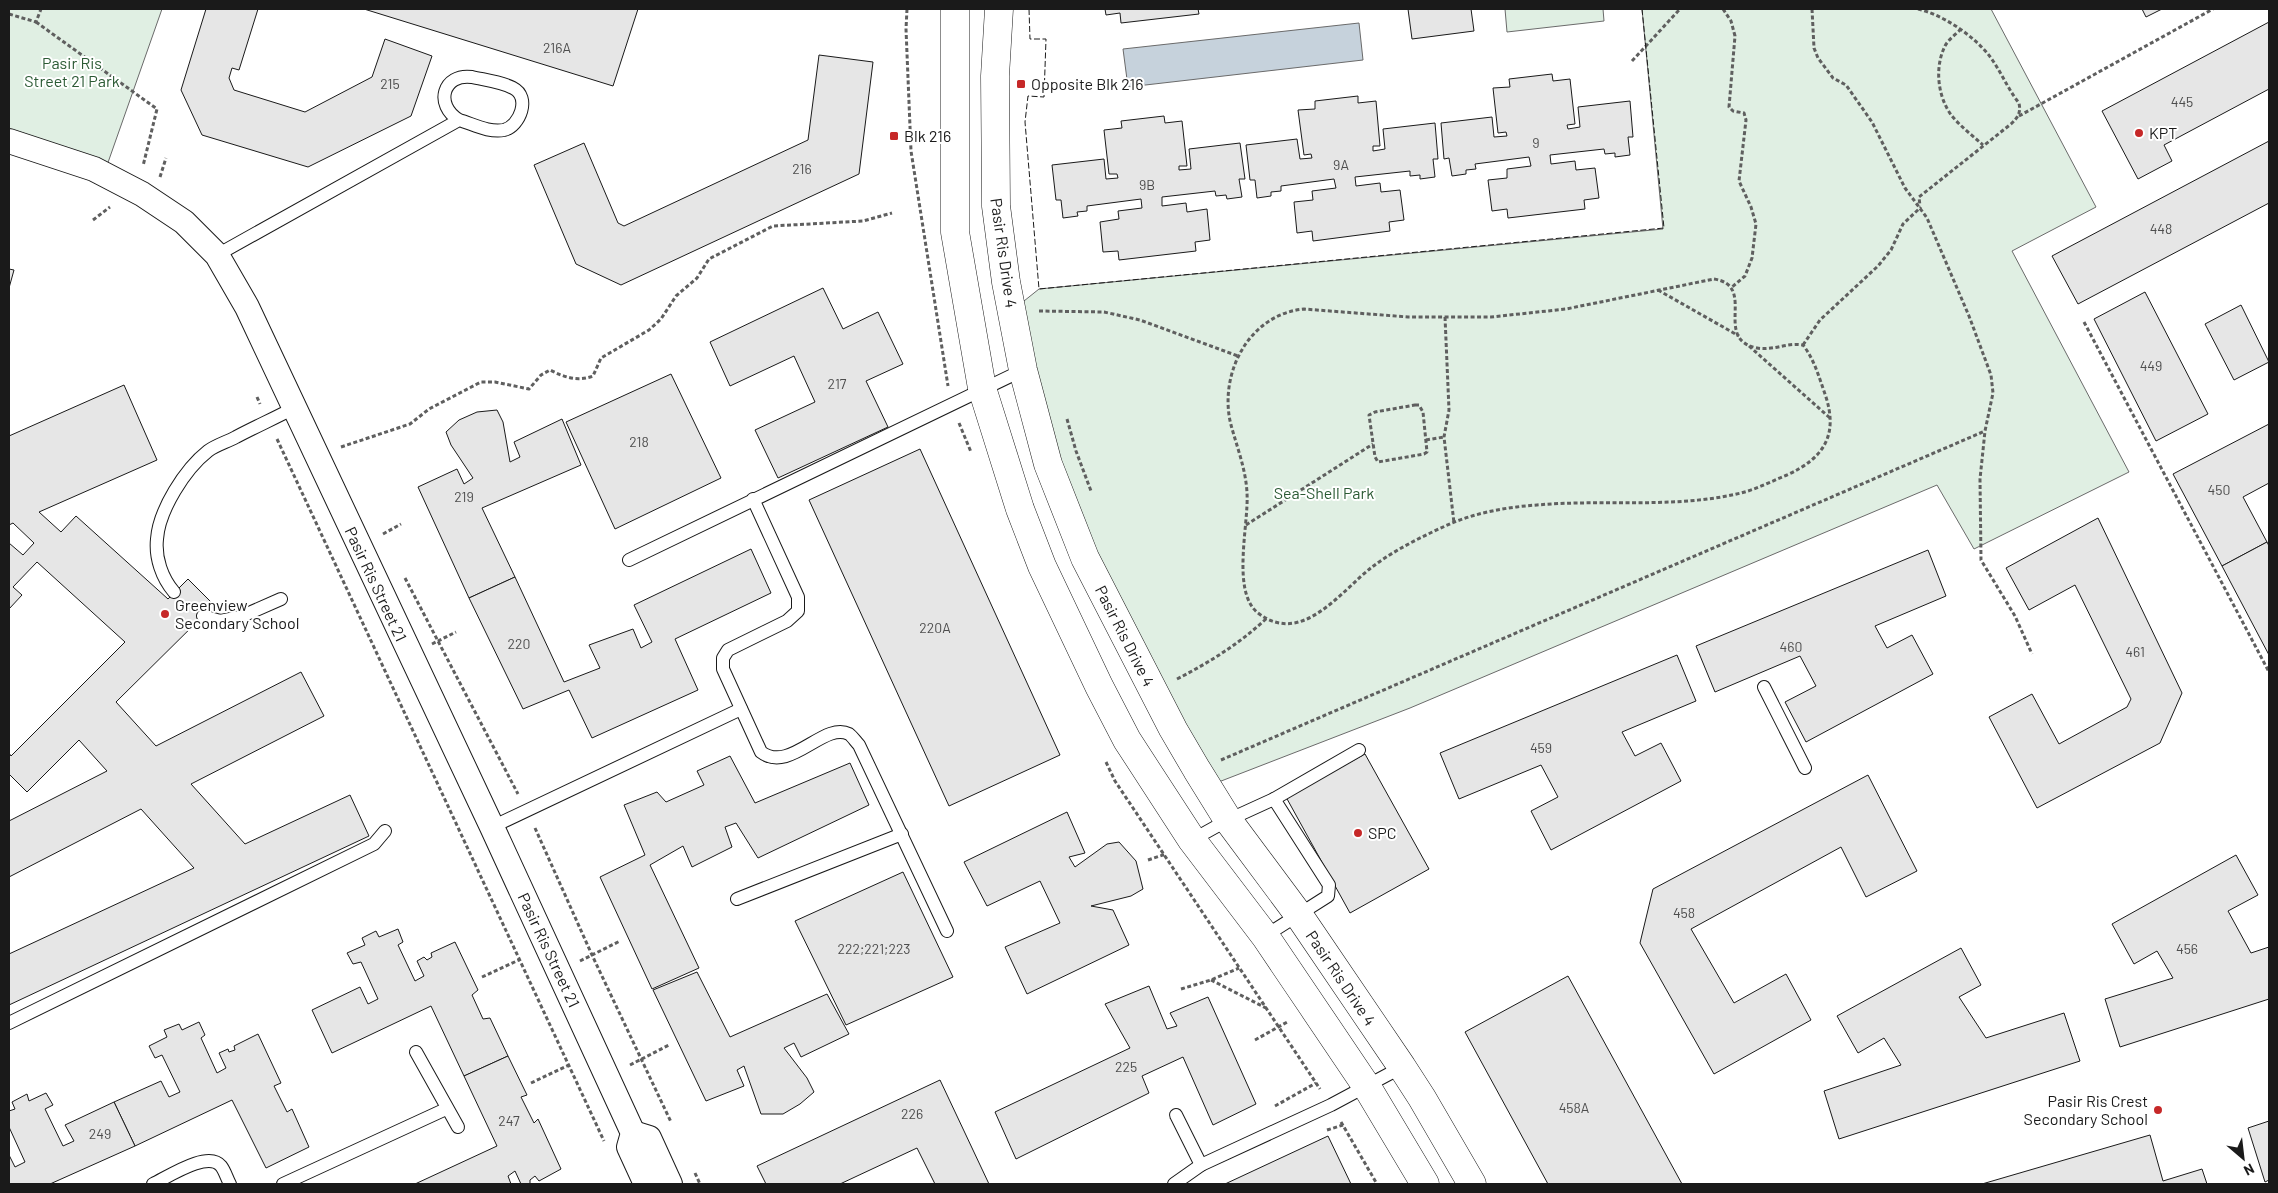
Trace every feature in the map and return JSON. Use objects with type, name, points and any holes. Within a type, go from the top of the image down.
[{"type":"street","points":[[955,9],[955,232],[982,388],[1020,509],[1042,566],[1127,740],[1192,840],[1264,936],[1367,1087],[1426,1184]]},
{"type":"street","name":"Pasir Ris Drive 4","points":[[999,9],[995,76],[996,206],[1006,282],[1023,370],[1048,464],[1085,558],[1173,730],[1197,770],[1228,820],[1298,914],[1402,1067],[1472,1184]]},
{"type":"street","name":"Pasir Ris Street 21","points":[[9,141],[94,168],[137,191],[184,222],[217,255],[247,307],[547,946],[633,1133],[629,1147],[646,1184]]},
{"type":"street","points":[[633,1133],[649,1138],[670,1184]]},
{"type":"lane","points":[[217,255],[459,120],[490,130],[505,130],[516,123],[521,114],[522,105],[519,94],[514,88],[472,77],[465,76],[455,79],[447,87],[444,100],[446,108],[452,116],[459,120]]},
{"type":"lane","points":[[629,560],[982,388],[1023,370]]},
{"type":"lane","points":[[174,592],[165,581],[156,539],[163,514],[177,487],[192,467],[209,451],[294,408]]},
{"type":"lane","points":[[753,500],[798,597],[798,611],[787,621],[728,650],[723,658],[723,669],[741,709],[761,752],[769,758],[781,758],[837,732],[849,734],[859,745],[947,931]]},
{"type":"lane","points":[[202,616],[220,621],[240,617],[281,599]]},
{"type":"lane","points":[[1764,687],[1805,768]]},
{"type":"lane","points":[[492,827],[741,709]]},
{"type":"lane","points":[[1192,840],[1228,820],[1274,800],[1359,750]]},
{"type":"lane","points":[[1264,936],[1328,896],[1330,891],[1329,885],[1274,800]]},
{"type":"lane","points":[[9,1023],[374,844],[385,831]]},
{"type":"lane","points":[[737,899],[902,834]]},
{"type":"lane","points":[[416,1052],[446,1110],[458,1127]]},
{"type":"lane","points":[[1179,1183],[1201,1165],[1367,1087],[1402,1067]]},
{"type":"lane","points":[[283,1184],[446,1110]]},
{"type":"lane","points":[[1176,1115],[1201,1165]]},
{"type":"lane","points":[[153,1184],[202,1160],[212,1160],[220,1166],[230,1184]]},
{"type":"path","points":[[36,22],[41,9]]},
{"type":"path","points":[[1632,61],[1680,9]]},
{"type":"path","points":[[1723,9],[1731,21],[1735,36],[1729,107],[1733,111],[1744,113],[1746,120],[1739,181],[1752,207],[1756,224],[1752,258],[1745,276],[1732,287]]},
{"type":"path","points":[[1812,9],[1814,48],[1818,58],[1833,78],[1846,85],[1872,122],[1905,188],[1927,218],[1970,316],[1990,375],[1993,393],[1985,430],[1980,479],[1981,560],[2015,616],[2032,654]]},
{"type":"path","points":[[1918,9],[1928,11],[1961,29],[1988,54],[2019,103],[2018,116]]},
{"type":"path","points":[[1920,207],[1919,197],[2018,116],[2213,9]]},
{"type":"path","points":[[9,14],[36,22],[157,109],[137,191]]},
{"type":"path","points":[[1961,29],[1945,46],[1940,68],[1939,87],[1944,104],[1952,116],[1983,145]]},
{"type":"path","points":[[162,172],[166,158]]},
{"type":"path","points":[[1804,345],[1808,335],[1820,320],[1878,266],[1890,250],[1903,224],[1920,207]]},
{"type":"path","points":[[93,220],[106,210]]},
{"type":"path","points":[[338,448],[410,424],[429,409],[481,382],[495,382],[529,389],[541,375],[550,370],[564,377],[583,380],[593,376],[601,358],[649,330],[661,319],[676,296],[697,278],[709,260],[773,226],[863,221],[892,213]]},
{"type":"path","points":[[1740,337],[1733,318],[1736,298],[1732,287],[1724,281],[1714,279],[1566,309],[1491,317],[1408,317],[1304,309],[1289,310],[1272,318],[1253,333],[1238,356],[1228,389],[1228,412],[1242,462],[1247,492],[1243,568],[1245,590],[1252,607],[1267,618],[1289,624],[1306,620],[1319,614],[1373,566],[1413,542],[1454,523],[1498,510],[1538,505],[1696,500],[1742,492],[1805,466],[1821,453],[1828,436],[1831,418],[1830,408],[1810,354],[1804,345],[1794,343],[1758,348],[1747,344]]},
{"type":"path","points":[[1658,290],[1740,337],[1831,418]]},
{"type":"path","points":[[1040,319],[1038,311],[1104,312],[1140,320],[1238,356]]},
{"type":"path","points":[[1445,317],[1449,410],[1444,437],[1454,523]]},
{"type":"path","points":[[2084,322],[2269,672]]},
{"type":"path","points":[[257,397],[606,1145]]},
{"type":"path","points":[[1415,405],[1422,408],[1427,452],[1381,462],[1376,460],[1373,444],[1368,418],[1372,413],[1415,405]]},
{"type":"path","points":[[1065,413],[1076,451],[1092,494]]},
{"type":"path","points":[[1197,770],[1985,430]]},
{"type":"path","points":[[1426,440],[1444,437]]},
{"type":"path","points":[[1246,525],[1373,444]]},
{"type":"path","points":[[383,534],[401,524]]},
{"type":"path","points":[[1180,688],[1175,680],[1227,651],[1267,618]]},
{"type":"path","points":[[438,640],[456,632]]},
{"type":"path","points":[[1219,750],[1224,758]]},
{"type":"path","points":[[1148,860],[1165,855]]},
{"type":"path","points":[[592,955],[620,941]]},
{"type":"path","points":[[482,977],[547,946]]},
{"type":"path","points":[[1181,988],[1210,980],[1239,968]]},
{"type":"path","points":[[1210,980],[1266,1008]]},
{"type":"path","points":[[1255,1040],[1279,1027]]},
{"type":"path","points":[[641,1059],[669,1045]]},
{"type":"path","points":[[531,1083],[568,1065]]},
{"type":"path","points":[[1275,1106],[1316,1083]]},
{"type":"path","points":[[1330,1130],[1343,1125]]},
{"type":"green space","name":"Pasir Ris Street 21 Park","points":[[9,9],[162,9],[105,171],[9,134]]},
{"type":"green space","points":[[1505,9],[1603,9],[1604,21],[1507,32]]},
{"type":"green space","name":"Sea-Shell Park","points":[[1642,9],[1991,9],[2096,207],[2012,251],[2129,472],[1974,549],[1937,485],[1410,708],[1216,783],[1138,638],[1102,564],[1070,488],[1042,397],[1019,305],[1039,289],[1663,229]]},
{"type":"shaded area","points":[[1359,23],[1363,60],[1128,87],[1123,49]]},
{"type":"building","points":[[206,9],[258,9],[239,70],[232,68],[229,78],[234,90],[305,112],[372,77],[385,39],[432,56],[411,116],[308,167],[202,135],[181,90]]},
{"type":"building","points":[[364,9],[638,9],[613,86]]},
{"type":"building","points":[[1105,9],[1198,9],[1199,14],[1121,23],[1120,13],[1106,15]]},
{"type":"building","points":[[1408,9],[1471,9],[1474,31],[1412,39]]},
{"type":"building","points":[[2142,9],[2162,9],[2146,17]]},
{"type":"building","points":[[2269,22],[2269,89],[2164,145],[2172,161],[2138,179],[2102,111]]},
{"type":"building","points":[[819,55],[873,62],[859,174],[621,285],[576,264],[534,165],[584,143],[618,223],[624,226],[808,140]]},
{"type":"building","points":[[1552,74],[1553,81],[1570,79],[1575,124],[1567,125],[1568,129],[1580,127],[1578,107],[1630,101],[1633,137],[1628,137],[1630,155],[1615,157],[1615,153],[1605,154],[1604,149],[1550,155],[1551,164],[1575,161],[1576,170],[1595,168],[1599,198],[1584,200],[1585,209],[1508,218],[1507,209],[1492,211],[1488,180],[1507,178],[1507,169],[1531,166],[1529,157],[1475,164],[1476,169],[1466,170],[1466,174],[1452,176],[1449,158],[1444,159],[1441,123],[1492,117],[1494,137],[1507,136],[1506,132],[1498,133],[1493,88],[1510,87],[1509,79]]},
{"type":"building","points":[[1358,96],[1358,103],[1376,101],[1380,146],[1373,146],[1373,151],[1385,149],[1383,129],[1435,123],[1438,159],[1433,159],[1435,177],[1420,179],[1420,175],[1410,176],[1410,171],[1355,177],[1356,186],[1380,183],[1381,192],[1400,190],[1404,220],[1389,222],[1390,231],[1313,241],[1312,231],[1297,233],[1294,202],[1313,200],[1312,191],[1336,188],[1334,179],[1281,186],[1281,191],[1271,192],[1271,196],[1257,198],[1255,180],[1250,180],[1246,145],[1297,139],[1300,159],[1312,158],[1311,154],[1304,155],[1298,110],[1315,109],[1315,101]]},
{"type":"building","points":[[1164,116],[1165,123],[1182,121],[1187,166],[1179,166],[1179,170],[1191,169],[1189,149],[1240,143],[1245,179],[1239,179],[1242,197],[1227,199],[1226,195],[1216,196],[1215,191],[1162,197],[1162,206],[1186,203],[1187,212],[1207,209],[1210,240],[1195,242],[1196,251],[1119,260],[1118,251],[1103,252],[1100,222],[1119,219],[1118,211],[1142,208],[1141,199],[1087,206],[1087,211],[1077,212],[1078,216],[1063,218],[1061,200],[1056,200],[1052,165],[1104,159],[1106,179],[1118,178],[1117,174],[1109,174],[1104,130],[1122,128],[1121,121]]},
{"type":"building","points":[[2269,141],[2269,203],[2078,304],[2052,256]]},
{"type":"building","points":[[9,269],[14,270],[9,288]]},
{"type":"building","points":[[823,288],[843,329],[878,312],[903,364],[866,381],[888,427],[778,478],[755,430],[815,402],[794,356],[730,386],[710,342]]},
{"type":"building","points":[[2145,292],[2208,414],[2156,441],[2094,319]]},
{"type":"building","points":[[2241,305],[2269,362],[2234,380],[2205,324]]},
{"type":"building","points":[[671,374],[721,478],[615,529],[566,422]]},
{"type":"building","points":[[124,385],[157,460],[39,512],[61,532],[76,516],[168,599],[188,579],[214,605],[116,702],[156,746],[301,672],[324,716],[191,784],[245,844],[350,795],[369,836],[9,1005],[9,954],[194,868],[141,809],[9,877],[9,821],[107,771],[79,740],[27,792],[9,774],[9,753],[11,756],[125,642],[37,562],[13,587],[22,595],[9,609],[9,543],[23,555],[34,543],[13,523],[9,525],[9,436]]},
{"type":"building","points":[[497,410],[503,422],[510,462],[520,457],[514,442],[562,419],[581,465],[482,508],[515,577],[469,598],[418,487],[457,469],[464,484],[473,478],[451,445],[446,432],[459,420],[477,412]]},
{"type":"building","points":[[2269,424],[2269,483],[2243,497],[2267,542],[2222,566],[2173,474]]},
{"type":"building","points":[[920,449],[1060,755],[949,806],[809,500]]},
{"type":"building","points":[[2098,518],[2182,693],[2160,743],[2037,808],[1989,717],[2032,694],[2059,744],[2127,707],[2131,699],[2075,585],[2029,610],[2006,568]]},
{"type":"building","points":[[2267,542],[2269,546],[2269,655],[2222,566]]},
{"type":"building","points":[[751,549],[771,593],[675,639],[698,690],[592,738],[569,690],[523,709],[469,598],[515,577],[564,682],[600,668],[589,645],[633,629],[641,648],[652,642],[634,605]]},
{"type":"building","points":[[1928,550],[1946,596],[1875,626],[1887,648],[1912,635],[1933,674],[1806,742],[1785,702],[1816,686],[1800,656],[1715,692],[1696,646]]},
{"type":"building","points":[[1677,655],[1696,701],[1622,732],[1635,756],[1661,743],[1681,781],[1551,850],[1531,811],[1558,797],[1541,765],[1459,799],[1440,753]]},
{"type":"building","name":"SPC","points":[[1365,754],[1429,869],[1350,913],[1286,797]]},
{"type":"building","points":[[730,756],[755,803],[850,763],[869,805],[758,858],[736,823],[725,827],[732,847],[692,867],[683,846],[650,865],[699,968],[652,989],[600,877],[645,855],[624,805],[657,792],[666,802],[704,785],[697,771]]},
{"type":"building","points":[[1868,775],[1917,871],[1866,897],[1841,847],[1691,929],[1734,1003],[1786,974],[1811,1020],[1714,1074],[1640,943],[1653,889]]},
{"type":"building","points":[[1067,812],[1085,853],[1069,857],[1075,867],[1107,844],[1119,842],[1136,861],[1143,889],[1131,896],[1091,906],[1113,910],[1129,945],[1027,994],[1005,947],[1060,923],[1040,881],[987,906],[964,862]]},
{"type":"building","points":[[2236,855],[2258,895],[2228,911],[2251,953],[2269,947],[2269,999],[2120,1047],[2105,999],[2173,978],[2157,951],[2134,964],[2112,924]]},
{"type":"building","points":[[903,872],[953,977],[846,1025],[795,921]]},
{"type":"building","points":[[398,929],[403,942],[398,945],[415,981],[424,976],[417,961],[424,957],[427,960],[432,957],[431,953],[455,942],[478,990],[472,995],[483,1019],[490,1018],[508,1056],[464,1076],[431,1006],[332,1053],[312,1010],[360,987],[368,1004],[378,999],[361,962],[353,964],[347,953],[365,945],[362,938],[376,931],[379,937]]},
{"type":"building","points":[[1961,948],[1981,985],[1959,997],[1986,1038],[2064,1013],[2080,1061],[1839,1139],[1824,1091],[1901,1065],[1884,1038],[1858,1053],[1837,1016]]},
{"type":"building","points":[[697,972],[730,1037],[827,994],[849,1034],[801,1057],[794,1043],[784,1048],[807,1078],[814,1092],[800,1104],[783,1114],[761,1114],[744,1066],[737,1070],[744,1086],[706,1101],[653,990]]},
{"type":"building","points":[[1568,976],[1682,1184],[1548,1184],[1465,1032]]},
{"type":"building","points":[[1149,986],[1167,1029],[1177,1026],[1170,1013],[1208,997],[1256,1104],[1213,1125],[1183,1057],[1142,1076],[1149,1093],[1016,1159],[995,1112],[1130,1048],[1105,1004]]},
{"type":"building","points":[[199,1022],[205,1035],[201,1038],[217,1073],[226,1068],[219,1053],[228,1049],[229,1052],[235,1050],[234,1046],[258,1034],[281,1083],[274,1086],[287,1112],[292,1109],[309,1147],[266,1168],[232,1100],[135,1146],[114,1102],[161,1081],[169,1097],[180,1092],[162,1055],[155,1058],[149,1046],[167,1037],[164,1030],[179,1024],[182,1030]]},
{"type":"building","points":[[508,1056],[527,1095],[521,1097],[534,1123],[538,1119],[561,1169],[539,1181],[535,1176],[530,1180],[530,1184],[521,1184],[515,1171],[508,1176],[511,1184],[415,1184],[497,1146],[464,1076]]},
{"type":"building","points":[[940,1080],[989,1184],[935,1184],[917,1148],[840,1184],[766,1184],[757,1166]]},
{"type":"building","points":[[46,1093],[53,1105],[45,1109],[63,1146],[74,1141],[65,1125],[114,1102],[135,1146],[50,1184],[9,1184],[9,1155],[15,1167],[25,1162],[9,1127],[9,1111],[15,1109],[12,1102],[27,1094],[29,1101]]},
{"type":"building","points":[[2269,1121],[2269,1180],[2265,1182],[2248,1128]]},
{"type":"building","points":[[2150,1135],[2163,1181],[2202,1169],[2207,1184],[1982,1184]]},
{"type":"building","points":[[1328,1136],[1351,1184],[1225,1184]]},
{"type":"fence","points":[[1029,9],[1030,39],[1046,39],[1044,97],[1028,96],[1025,122],[1039,289],[1664,228],[1642,9]]},
{"type":"place","name":"Opposite Blk 216","points":[[1021,84]]},
{"type":"place","name":"KPT","points":[[2139,133]]},
{"type":"place","name":"Blk 216","points":[[894,136]]},
{"type":"place","name":"Greenview Secondary School","points":[[165,614]]},
{"type":"place","name":"SPC","points":[[1358,833]]},
{"type":"place","name":"Pasir Ris Crest Secondary School","points":[[2158,1110]]}]
